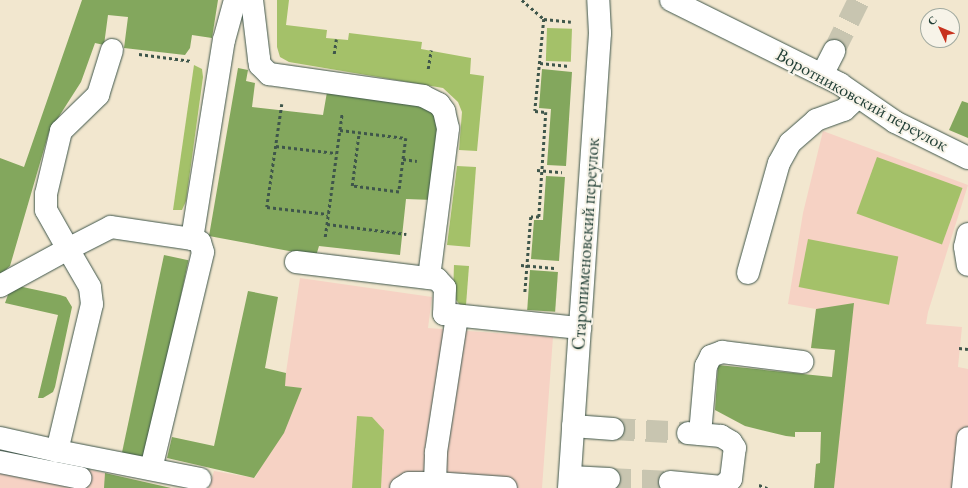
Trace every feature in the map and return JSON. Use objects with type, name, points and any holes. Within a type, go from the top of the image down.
[{"type":"street","points":[[192,239],[220,65],[235,0]]},
{"type":"street","points":[[252,0],[260,65],[269,74],[286,78],[423,96],[439,104],[444,112],[448,129],[429,278]]},
{"type":"street","name":"Старопименовский переулок","points":[[570,483],[600,33],[598,0]]},
{"type":"street","name":"Воротниковский переулок","points":[[671,0],[822,75],[895,122],[968,158]]},
{"type":"street","points":[[57,451],[92,304],[90,287],[46,210],[45,200],[61,131],[98,95],[112,50]]},
{"type":"street","points":[[822,75],[834,51]]},
{"type":"street","points":[[748,273],[779,163],[790,143],[816,120],[844,110],[858,97]]},
{"type":"street","points":[[0,286],[111,227],[192,239],[200,242],[203,252],[151,470]]},
{"type":"street","points":[[968,234],[965,247],[968,265]]},
{"type":"street","points":[[296,262],[437,279],[444,288],[444,314],[580,328]]},
{"type":"street","points":[[435,483],[436,452],[457,316]]},
{"type":"street","points":[[670,482],[722,487],[731,479],[735,448],[731,442],[721,436],[694,434],[706,366],[711,356],[722,352],[802,362]]},
{"type":"street","points":[[573,426],[613,429]]},
{"type":"street","points":[[0,438],[57,451],[200,479]]},
{"type":"street","points":[[963,488],[968,438]]},
{"type":"street","points":[[0,462],[80,478]]},
{"type":"street","points":[[570,483],[609,479]]},
{"type":"street","points":[[401,488],[408,483],[435,483],[506,488]]},
{"type":"path","points":[[522,0],[544,19],[573,22]]},
{"type":"path","points":[[522,322],[531,217],[539,217],[546,112],[535,111],[544,19]]},
{"type":"path","points":[[112,50],[220,65]]},
{"type":"path","points":[[540,63],[575,66]]},
{"type":"path","points":[[286,78],[267,207],[328,214]]},
{"type":"path","points":[[322,265],[346,86]]},
{"type":"path","points":[[340,130],[359,132],[406,138],[399,192],[352,186],[359,132]]},
{"type":"path","points":[[276,146],[336,153]]},
{"type":"path","points":[[537,170],[567,172]]},
{"type":"path","points":[[327,224],[434,237]]},
{"type":"path","points":[[521,265],[561,268]]},
{"type":"path","points":[[959,348],[968,348]]},
{"type":"shaded area","points":[[823,131],[968,185],[928,312],[926,324],[962,327],[958,367],[968,369],[968,488],[814,488],[816,464],[820,463],[821,432],[802,432],[826,377],[832,377],[835,350],[811,348],[816,309],[788,304],[803,213]]},
{"type":"shaded area","points":[[300,278],[432,297],[428,328],[553,337],[542,488],[209,488],[214,471],[255,478],[302,388],[284,386]]},
{"type":"shaded area","points":[[0,450],[171,488],[0,488]]},
{"type":"green space","points":[[82,0],[218,0],[212,38],[192,35],[190,48],[185,55],[124,48],[128,17],[108,15],[104,45],[95,43],[81,82],[49,132],[10,266],[0,275],[0,158],[24,167]]},
{"type":"green space","points":[[277,0],[289,0],[286,25],[327,30],[326,38],[348,40],[349,33],[422,42],[421,49],[471,58],[470,74],[484,76],[477,151],[459,150],[462,112],[458,102],[443,88],[289,62],[280,57],[277,47]]},
{"type":"green space","points":[[547,28],[572,29],[571,62],[546,61]]},
{"type":"green space","points":[[194,65],[202,69],[203,77],[186,201],[182,210],[173,210]]},
{"type":"green space","points":[[238,68],[248,70],[246,81],[255,83],[252,107],[323,115],[327,92],[419,104],[432,111],[440,123],[433,200],[406,199],[400,255],[319,246],[316,256],[209,236]]},
{"type":"green space","points":[[542,69],[572,72],[566,166],[547,165],[551,109],[539,108]]},
{"type":"green space","points":[[962,101],[968,103],[968,138],[949,130]]},
{"type":"green space","points":[[877,157],[963,188],[942,245],[856,213]]},
{"type":"green space","points":[[457,166],[476,167],[470,247],[447,245]]},
{"type":"green space","points":[[546,176],[565,177],[559,261],[531,259],[534,220],[543,220]]},
{"type":"green space","points":[[808,239],[898,257],[889,305],[799,287]]},
{"type":"green space","points":[[164,255],[188,260],[146,459],[122,454]]},
{"type":"green space","points":[[454,265],[469,266],[466,305],[460,305],[453,296]]},
{"type":"green space","points":[[530,270],[558,272],[555,312],[527,310]]},
{"type":"green space","points":[[18,286],[66,297],[72,307],[55,387],[53,392],[43,398],[38,398],[58,315],[5,303],[9,292]]},
{"type":"green space","points":[[248,291],[278,297],[265,368],[286,373],[285,386],[302,388],[284,433],[254,478],[167,458],[172,437],[214,446]]},
{"type":"green space","points":[[854,303],[834,488],[814,488],[816,464],[820,463],[821,432],[795,432],[795,437],[786,436],[745,426],[715,410],[718,365],[832,377],[835,350],[811,348],[816,309]]},
{"type":"green space","points":[[357,416],[372,417],[384,430],[381,488],[352,488]]},
{"type":"green space","points":[[105,473],[171,488],[104,488]]},
{"type":"tunnel","points":[[834,51],[859,0]]},
{"type":"tunnel","points":[[613,429],[688,433]]},
{"type":"tunnel","points":[[609,479],[670,482]]}]
